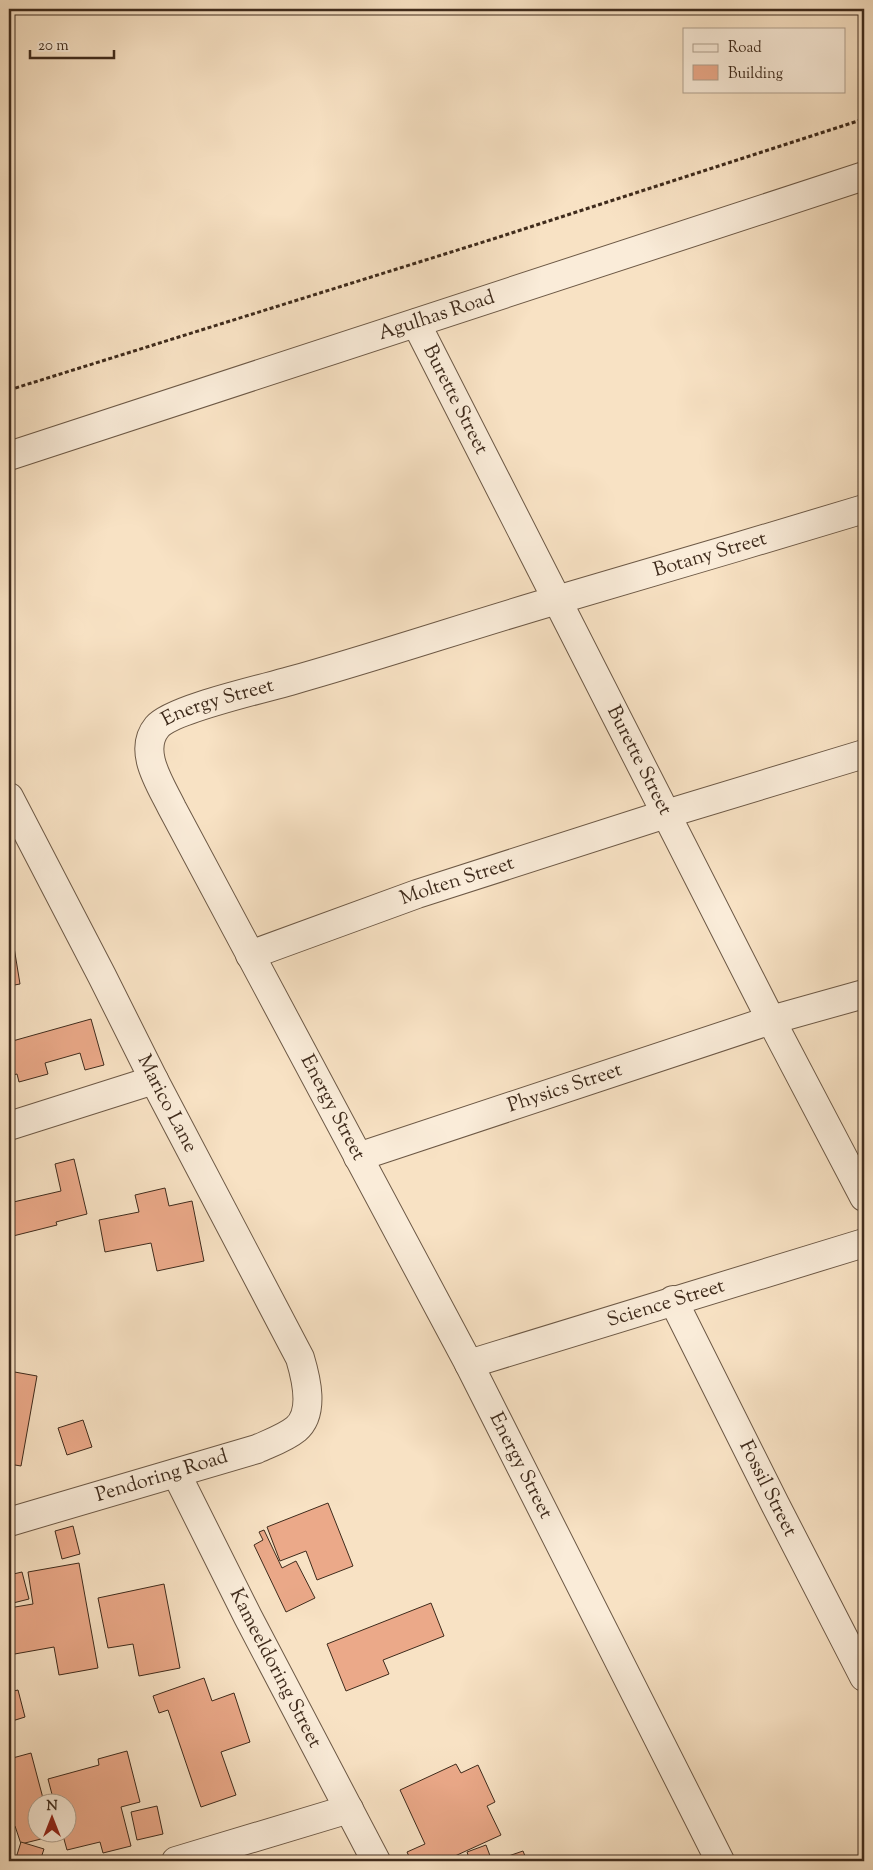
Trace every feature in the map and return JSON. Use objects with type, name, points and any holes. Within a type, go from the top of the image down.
[{"type":"street","name":"Agulhas Road","points":[[9,456],[864,176]]},
{"type":"street","name":"Burette Street","points":[[416,323],[771,1020],[864,1197]]},
{"type":"street","name":"Botany Street","points":[[556,600],[864,509]]},
{"type":"street","name":"Energy Street","points":[[556,600],[366,660],[171,716],[158,725],[151,735],[150,753],[152,766],[468,1364],[720,1861]]},
{"type":"street","points":[[666,814],[864,754]]},
{"type":"street","name":"Marico Lane","points":[[9,797],[154,1080],[300,1358],[306,1377],[309,1397],[305,1414]]},
{"type":"street","name":"Molten Street","points":[[250,954],[417,894],[666,814]]},
{"type":"street","name":"Physics Street","points":[[358,1156],[771,1020],[864,994]]},
{"type":"street","points":[[9,1126],[154,1080]]},
{"type":"street","name":"Science Street","points":[[468,1364],[864,1243]]},
{"type":"street","name":"Fossil Street","points":[[673,1300],[864,1677]]},
{"type":"street","name":"Pendoring Road","points":[[9,1522],[257,1449],[282,1438],[298,1428],[305,1414]]},
{"type":"street","name":"Kameeldoring Street","points":[[176,1473],[248,1617],[376,1861]]},
{"type":"street","points":[[176,1861],[350,1809]]},
{"type":"path","points":[[9,390],[493,239],[864,119]]},
{"type":"building","points":[[13,941],[20,984],[9,986],[9,942]]},
{"type":"building","points":[[91,1019],[104,1065],[85,1070],[80,1053],[45,1063],[48,1074],[19,1082],[17,1074],[9,1076],[9,1042]]},
{"type":"building","points":[[74,1159],[87,1214],[56,1222],[57,1225],[9,1237],[9,1203],[61,1191],[55,1164]]},
{"type":"building","points":[[165,1188],[169,1206],[192,1201],[204,1261],[157,1271],[151,1243],[105,1252],[99,1220],[139,1212],[135,1195]]},
{"type":"building","points":[[9,1371],[37,1376],[21,1466],[9,1464]]},
{"type":"building","points":[[83,1420],[92,1447],[67,1455],[58,1428]]},
{"type":"building","points":[[328,1503],[353,1566],[317,1580],[306,1551],[280,1561],[267,1527]]},
{"type":"building","points":[[73,1526],[80,1554],[62,1559],[55,1531]]},
{"type":"building","points":[[264,1530],[282,1568],[296,1561],[315,1598],[286,1612],[254,1545],[263,1540],[259,1532]]},
{"type":"building","points":[[79,1563],[98,1668],[59,1675],[54,1647],[9,1655],[9,1608],[33,1604],[28,1572]]},
{"type":"building","points":[[22,1572],[29,1599],[9,1604],[9,1575]]},
{"type":"building","points":[[164,1584],[180,1668],[139,1676],[133,1644],[108,1648],[98,1598]]},
{"type":"building","points":[[431,1603],[444,1636],[383,1660],[389,1674],[346,1691],[327,1644]]},
{"type":"building","points":[[204,1678],[212,1701],[234,1693],[250,1742],[221,1752],[236,1795],[201,1807],[168,1710],[159,1713],[153,1696]]},
{"type":"building","points":[[18,1690],[25,1717],[9,1722],[9,1692]]},
{"type":"building","points":[[127,1751],[140,1802],[121,1807],[131,1846],[103,1853],[100,1842],[67,1850],[65,1842],[78,1842],[78,1792],[51,1792],[48,1779],[99,1765],[98,1759]]},
{"type":"building","points":[[31,1753],[41,1792],[28,1792],[29,1842],[21,1844],[15,1826],[9,1827],[9,1759]]},
{"type":"building","points":[[456,1764],[461,1773],[478,1765],[495,1802],[487,1806],[501,1835],[444,1861],[411,1861],[407,1852],[425,1844],[400,1790]]},
{"type":"building","points":[[157,1806],[163,1834],[137,1840],[131,1812]]},
{"type":"building","points":[[21,1842],[44,1849],[40,1861],[15,1861]]},
{"type":"building","points":[[486,1845],[492,1861],[470,1861],[467,1852]]},
{"type":"building","points":[[523,1851],[527,1861],[494,1861]]}]
